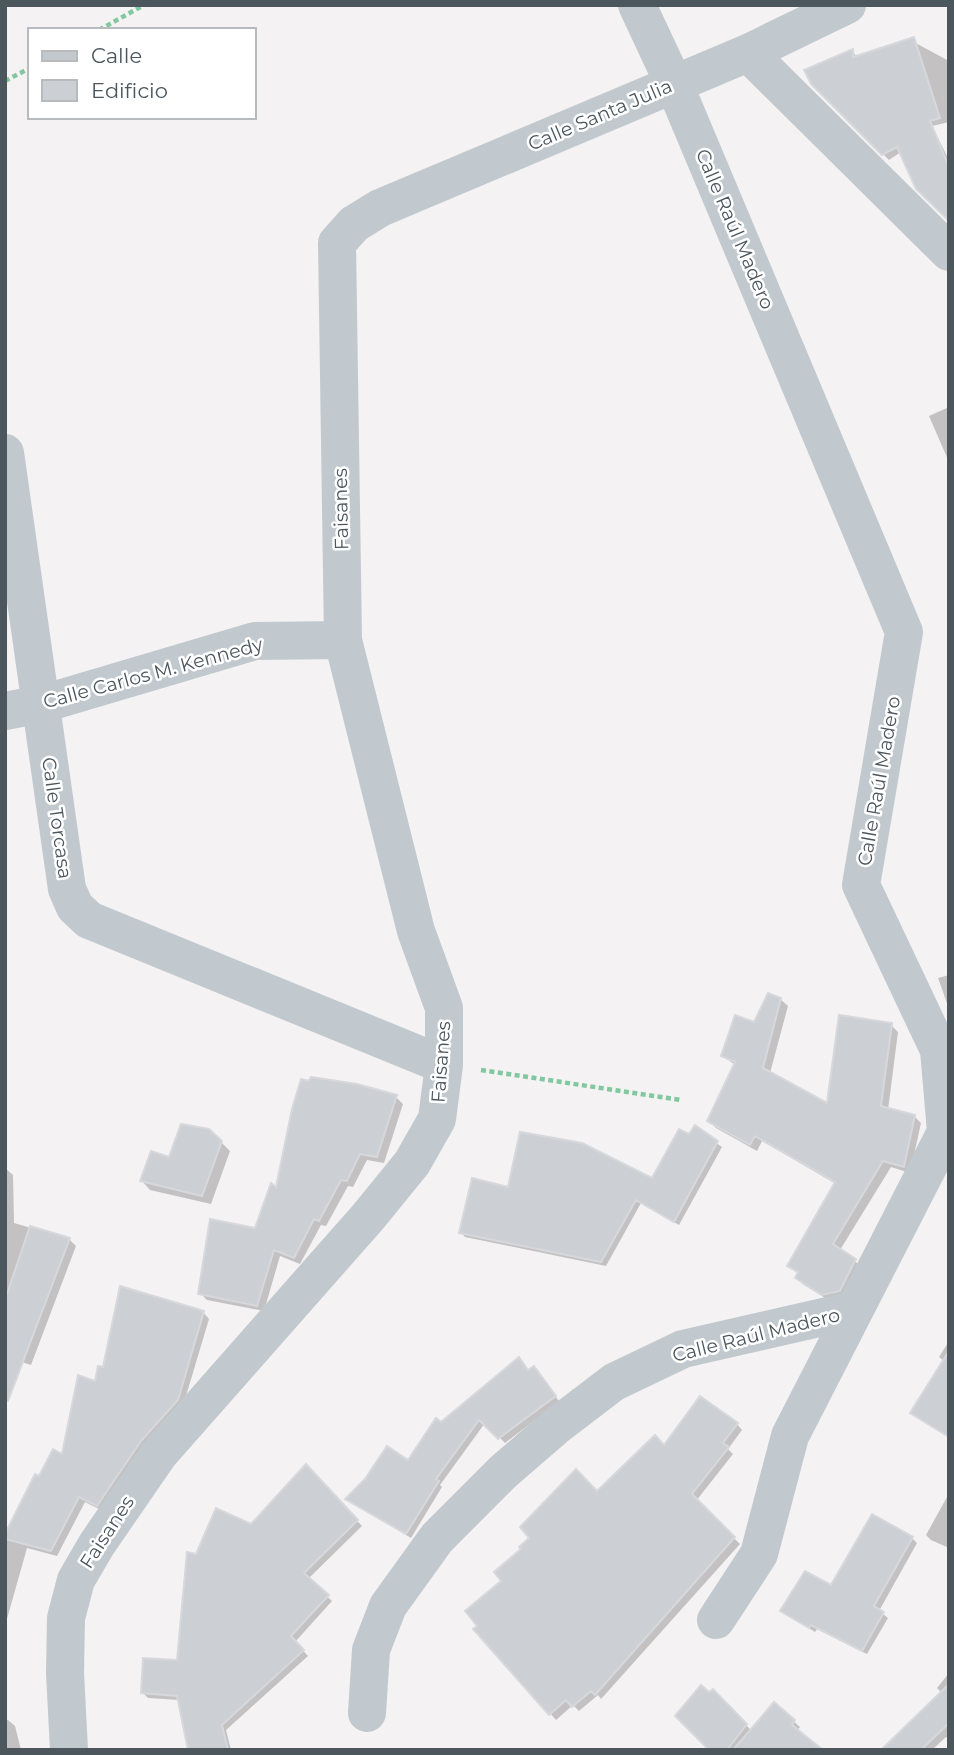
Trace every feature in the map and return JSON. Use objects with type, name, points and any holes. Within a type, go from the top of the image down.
[{"type":"street","name":"Calle Raúl Madero","points":[[367,1713],[371,1650],[388,1606],[437,1538],[504,1471],[555,1427],[614,1382],[683,1349],[854,1310],[946,1132],[939,1050],[861,885],[904,632],[674,84],[637,5]]},
{"type":"street","name":"Calle Santa Julia","points":[[354,224],[380,208],[748,53],[847,5]]},
{"type":"street","points":[[748,53],[949,252]]},
{"type":"street","name":"Faisanes","points":[[69,1750],[65,1674],[66,1618],[76,1580],[97,1544],[159,1454],[368,1217],[412,1163],[437,1119],[444,1065],[444,1008],[416,931],[343,640],[337,243],[354,224]]},
{"type":"street","name":"Calle Torcasa","points":[[5,453],[23,708],[67,889],[75,907],[89,920],[444,1065]]},
{"type":"street","name":"Calle Carlos M. Kennedy","points":[[23,708],[255,641],[343,640]]},
{"type":"street","points":[[716,1620],[759,1555],[790,1436],[854,1310]]},
{"type":"path","points":[[103,28],[144,5]]},
{"type":"path","points":[[5,81],[28,69]]},
{"type":"path","points":[[444,1065],[681,1100]]},
{"type":"building","points":[[914,37],[940,118],[930,121],[949,167],[949,221],[916,189],[897,147],[882,155],[811,84],[804,70],[853,49],[853,57]]},
{"type":"building","points":[[768,993],[781,998],[763,1068],[827,1103],[839,1015],[892,1023],[881,1106],[915,1115],[904,1167],[883,1161],[833,1244],[856,1259],[840,1291],[822,1295],[795,1278],[798,1272],[787,1266],[835,1182],[755,1136],[750,1145],[707,1121],[735,1062],[721,1056],[735,1015],[754,1022]]},
{"type":"building","points":[[311,1077],[357,1084],[397,1095],[377,1157],[360,1154],[347,1181],[341,1180],[319,1221],[314,1219],[294,1258],[274,1250],[257,1306],[198,1294],[210,1219],[255,1228],[271,1183],[276,1187],[301,1079],[309,1081]]},
{"type":"building","points":[[181,1124],[209,1129],[222,1141],[202,1196],[140,1181],[151,1151],[169,1157]]},
{"type":"building","points":[[695,1125],[718,1141],[674,1222],[636,1200],[601,1262],[459,1233],[472,1178],[508,1187],[520,1132],[582,1143],[652,1178],[679,1129],[689,1134]]},
{"type":"building","points":[[30,1226],[70,1238],[8,1401],[5,1401],[5,1300]]},
{"type":"building","points":[[120,1286],[204,1311],[178,1400],[141,1441],[97,1506],[79,1497],[51,1551],[5,1539],[35,1474],[39,1476],[53,1449],[62,1454],[78,1375],[95,1381],[98,1366],[103,1367]]},
{"type":"building","points":[[949,1351],[949,1437],[910,1413]]},
{"type":"building","points":[[519,1357],[528,1370],[534,1366],[556,1396],[498,1439],[479,1420],[436,1479],[439,1481],[406,1534],[345,1499],[365,1479],[387,1446],[408,1460],[436,1418],[441,1422]]},
{"type":"building","points":[[700,1396],[738,1423],[723,1443],[729,1447],[692,1494],[735,1537],[595,1695],[591,1691],[572,1707],[566,1700],[549,1715],[473,1629],[477,1626],[465,1611],[501,1581],[494,1572],[521,1549],[519,1547],[529,1538],[520,1527],[576,1469],[597,1491],[655,1435],[664,1445]]},
{"type":"building","points":[[306,1464],[358,1520],[304,1573],[329,1595],[291,1636],[304,1650],[222,1725],[228,1750],[188,1750],[177,1696],[141,1693],[143,1658],[177,1660],[187,1552],[196,1554],[216,1508],[251,1524]]},
{"type":"building","points":[[872,1514],[913,1537],[874,1606],[884,1612],[862,1651],[811,1625],[809,1628],[780,1611],[805,1571],[831,1585]]},
{"type":"building","points":[[949,1684],[949,1723],[921,1750],[881,1750]]},
{"type":"building","points":[[701,1685],[709,1692],[713,1689],[747,1724],[727,1750],[709,1750],[675,1716]]},
{"type":"building","points":[[774,1702],[795,1720],[792,1725],[823,1750],[733,1750]]}]
